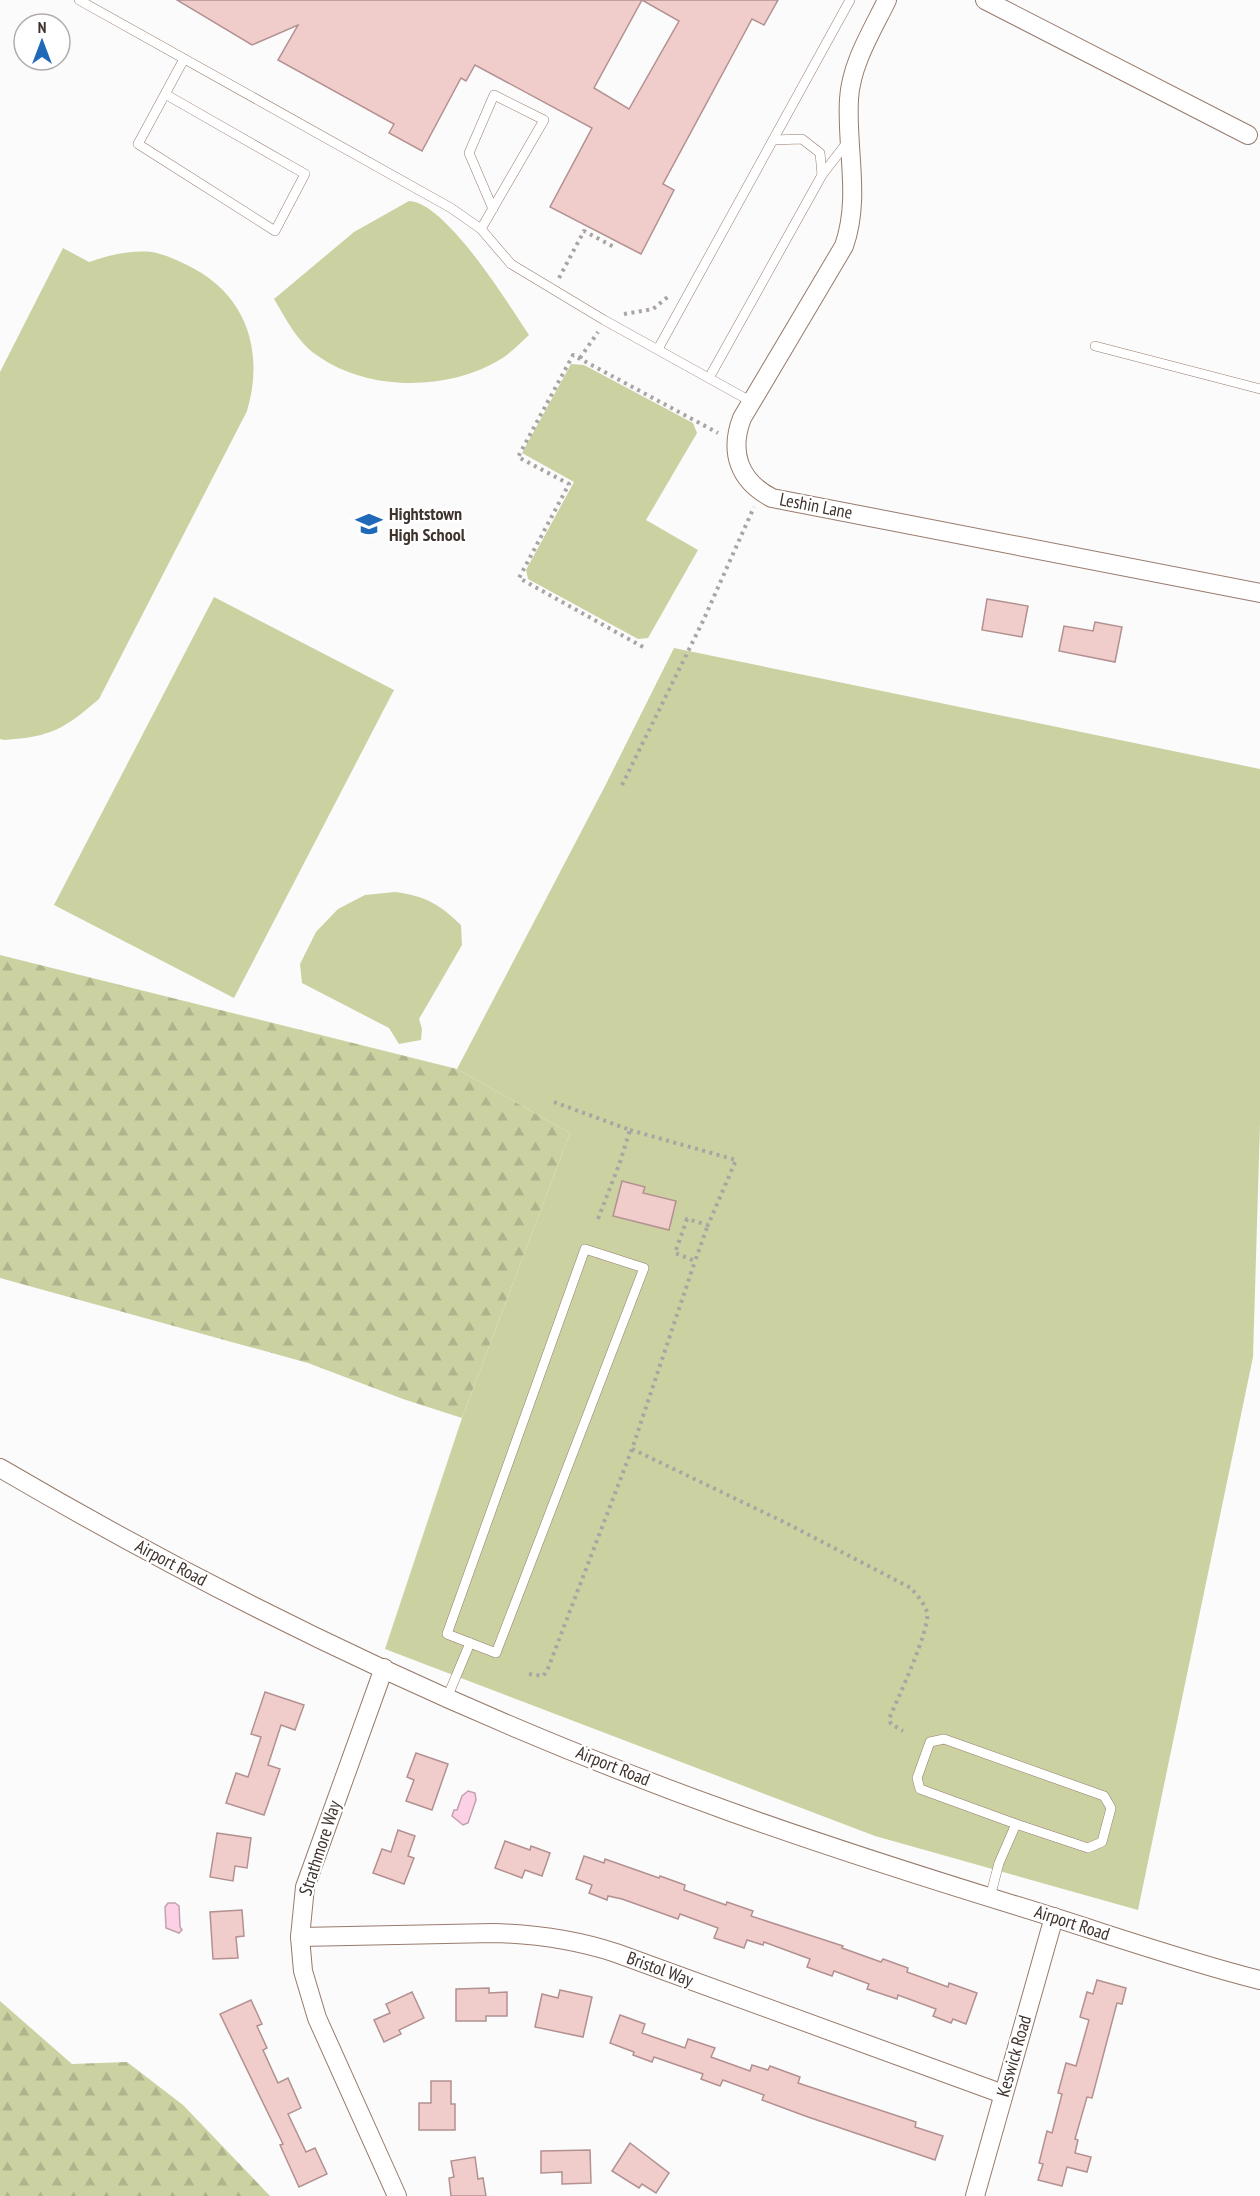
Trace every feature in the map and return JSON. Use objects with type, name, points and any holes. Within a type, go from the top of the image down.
[{"type":"street","name":"Leshin Lane","points":[[887,0],[852,76],[849,98],[849,139],[854,202],[852,224],[844,246],[736,433],[735,450],[739,467],[748,481],[772,498],[1260,593]]},
{"type":"street","points":[[985,0],[1248,135]]},
{"type":"street","name":"Airport Road","points":[[0,1468],[239,1599],[447,1698],[728,1811],[852,1854],[1158,1951],[1260,1980]]},
{"type":"street","name":"Strathmore Way","points":[[384,1668],[305,1887],[300,1937],[303,1971],[317,2018],[397,2196]]},
{"type":"street","name":"Keswick Road","points":[[975,2196],[1054,1917]]},
{"type":"street","name":"Bristol Way","points":[[300,1937],[520,1933],[580,1942],[616,1953],[1003,2094]]},
{"type":"lane","points":[[79,0],[451,208],[482,229],[511,264],[752,402]]},
{"type":"lane","points":[[658,349],[850,0]]},
{"type":"lane","points":[[165,94],[305,174],[275,231],[138,144],[165,94],[184,59]]},
{"type":"lane","points":[[482,229],[544,120],[495,95],[469,153],[493,208]]},
{"type":"lane","points":[[773,140],[802,139],[820,153],[822,175]]},
{"type":"lane","points":[[709,378],[822,175],[849,139]]},
{"type":"lane","points":[[1095,346],[1260,389]]},
{"type":"lane","points":[[585,1249],[644,1268],[496,1653],[470,1643],[447,1634],[585,1249]]},
{"type":"lane","points":[[447,1698],[470,1643]]},
{"type":"lane","points":[[944,1739],[1104,1796],[1111,1808],[1102,1842],[1088,1848],[1016,1824],[920,1789],[917,1778],[930,1742],[944,1739]]},
{"type":"lane","points":[[990,1897],[999,1863],[1016,1824]]},
{"type":"path","points":[[569,284],[559,278],[584,231],[616,248]]},
{"type":"path","points":[[617,311],[624,314],[653,309],[669,296],[674,287]]},
{"type":"path","points":[[580,358],[598,332]]},
{"type":"path","points":[[643,647],[519,578],[569,484],[518,457],[573,355],[718,433]]},
{"type":"path","points":[[622,785],[703,621],[755,506]]},
{"type":"path","points":[[529,1674],[543,1676],[547,1671],[632,1449],[708,1225],[736,1160],[630,1130],[554,1102]]},
{"type":"path","points":[[598,1219],[630,1130]]},
{"type":"path","points":[[695,1262],[675,1253],[687,1219],[708,1225]]},
{"type":"path","points":[[632,1449],[784,1522],[911,1588],[920,1599],[927,1618],[924,1634],[889,1719],[891,1724],[903,1731]]},
{"type":"green space","points":[[409,201],[424,206],[441,218],[458,236],[492,280],[529,335],[505,357],[480,370],[434,382],[409,383],[361,376],[338,368],[311,351],[293,330],[274,299],[354,232]]},
{"type":"green space","points":[[63,248],[89,262],[120,254],[152,252],[179,261],[207,277],[224,291],[237,308],[246,326],[254,367],[252,389],[247,411],[99,699],[76,718],[56,730],[34,737],[4,740],[0,739],[0,372]]},
{"type":"green space","points":[[571,364],[584,365],[693,423],[697,433],[646,520],[698,550],[648,638],[638,639],[528,579],[526,570],[574,482],[522,453]]},
{"type":"green space","points":[[214,597],[394,690],[234,998],[54,905]]},
{"type":"green space","points":[[674,648],[1260,769],[1260,1123],[1253,1357],[1138,1910],[875,1836],[385,1649],[462,1418],[570,1133],[457,1069],[604,788]]},
{"type":"green space","points":[[395,892],[424,899],[446,912],[461,925],[462,945],[419,1019],[422,1029],[421,1040],[399,1044],[389,1028],[302,983],[300,964],[316,932],[338,909],[365,895]]},
{"type":"green space","points":[[0,955],[457,1069],[570,1133],[462,1418],[403,1399],[308,1363],[0,1278]]},
{"type":"green space","points":[[0,2001],[72,2064],[127,2062],[183,2105],[270,2196],[0,2196]]},
{"type":"shaded area","points":[[468,1791],[475,1793],[476,1800],[468,1823],[463,1825],[452,1816],[462,1796]]},
{"type":"shaded area","points":[[168,1903],[175,1903],[179,1906],[182,1930],[179,1933],[166,1928],[165,1907]]},
{"type":"building","points":[[177,0],[642,0],[778,0],[764,25],[752,19],[663,184],[674,190],[641,254],[550,207],[592,128],[475,65],[466,81],[461,78],[422,151],[389,133],[394,124],[278,60],[298,25],[252,45]],"holes":[[[642,0],[679,21],[629,109],[594,88]]]},
{"type":"building","points":[[987,599],[1028,606],[1022,637],[982,630]]},
{"type":"building","points":[[1095,622],[1122,627],[1115,662],[1059,651],[1064,626],[1093,631]]},
{"type":"building","points":[[622,1181],[645,1187],[643,1193],[676,1201],[669,1230],[613,1216]]},
{"type":"building","points":[[265,1692],[304,1705],[295,1730],[281,1725],[268,1765],[280,1769],[264,1815],[226,1803],[236,1773],[248,1777],[261,1737],[251,1734]]},
{"type":"building","points":[[416,1753],[448,1764],[432,1810],[406,1801],[414,1780],[407,1777]]},
{"type":"building","points":[[398,1830],[415,1836],[408,1856],[414,1858],[404,1884],[373,1873],[382,1849],[391,1852]]},
{"type":"building","points":[[217,1833],[251,1838],[247,1868],[235,1866],[233,1881],[210,1877]]},
{"type":"building","points":[[505,1841],[530,1850],[531,1846],[550,1853],[542,1876],[525,1870],[522,1878],[495,1868]]},
{"type":"building","points":[[584,1856],[604,1863],[605,1859],[659,1878],[660,1876],[685,1885],[684,1890],[726,1905],[727,1902],[753,1911],[751,1916],[843,1946],[842,1948],[881,1962],[883,1959],[908,1968],[907,1972],[948,1987],[949,1983],[977,1993],[966,2024],[953,2019],[951,2023],[933,2016],[936,2009],[898,1995],[897,1999],[867,1989],[869,1984],[834,1971],[832,1976],[807,1967],[810,1959],[764,1942],[763,1945],[747,1940],[744,1948],[714,1938],[718,1928],[680,1914],[678,1919],[622,1899],[608,1896],[607,1900],[589,1893],[592,1885],[576,1879]]},
{"type":"building","points":[[242,1910],[244,1936],[236,1937],[238,1958],[213,1959],[210,1912]]},
{"type":"building","points":[[1097,1980],[1126,1988],[1122,2004],[1117,2003],[1092,2098],[1087,2097],[1075,2139],[1078,2140],[1075,2153],[1091,2157],[1087,2172],[1067,2167],[1062,2186],[1038,2180],[1043,2164],[1039,2163],[1047,2131],[1052,2133],[1062,2094],[1058,2093],[1066,2063],[1076,2066],[1089,2020],[1080,2017],[1087,1992],[1093,1994]]},
{"type":"building","points":[[489,1988],[489,1993],[507,1992],[507,2016],[486,2016],[486,2021],[456,2021],[456,1989]]},
{"type":"building","points":[[560,1990],[592,1997],[583,2037],[535,2027],[542,1994],[558,1998]]},
{"type":"building","points":[[412,1992],[424,2018],[399,2030],[401,2034],[384,2042],[374,2020],[390,2013],[386,2004]]},
{"type":"building","points":[[251,2000],[262,2024],[257,2026],[267,2048],[263,2050],[278,2083],[288,2078],[301,2108],[288,2114],[306,2152],[315,2148],[327,2174],[299,2187],[280,2145],[283,2144],[220,2014]]},
{"type":"building","points":[[620,2015],[645,2024],[642,2033],[685,2048],[688,2039],[715,2048],[711,2057],[750,2071],[752,2065],[768,2070],[770,2066],[800,2077],[798,2083],[916,2122],[915,2127],[943,2136],[935,2160],[762,2100],[764,2095],[723,2080],[720,2086],[701,2079],[703,2074],[654,2057],[652,2062],[633,2055],[634,2052],[610,2043]]},
{"type":"building","points":[[431,2081],[451,2081],[451,2104],[455,2104],[455,2130],[419,2130],[419,2103],[431,2103]]},
{"type":"building","points":[[630,2143],[669,2173],[656,2193],[642,2184],[639,2188],[612,2171]]},
{"type":"building","points":[[590,2150],[591,2183],[562,2184],[562,2172],[541,2173],[541,2151]]},
{"type":"building","points":[[475,2157],[478,2179],[483,2178],[486,2196],[451,2196],[449,2178],[454,2177],[451,2161]]},
{"type":"place","name":"Hightstown High School","points":[[369,524]]}]
